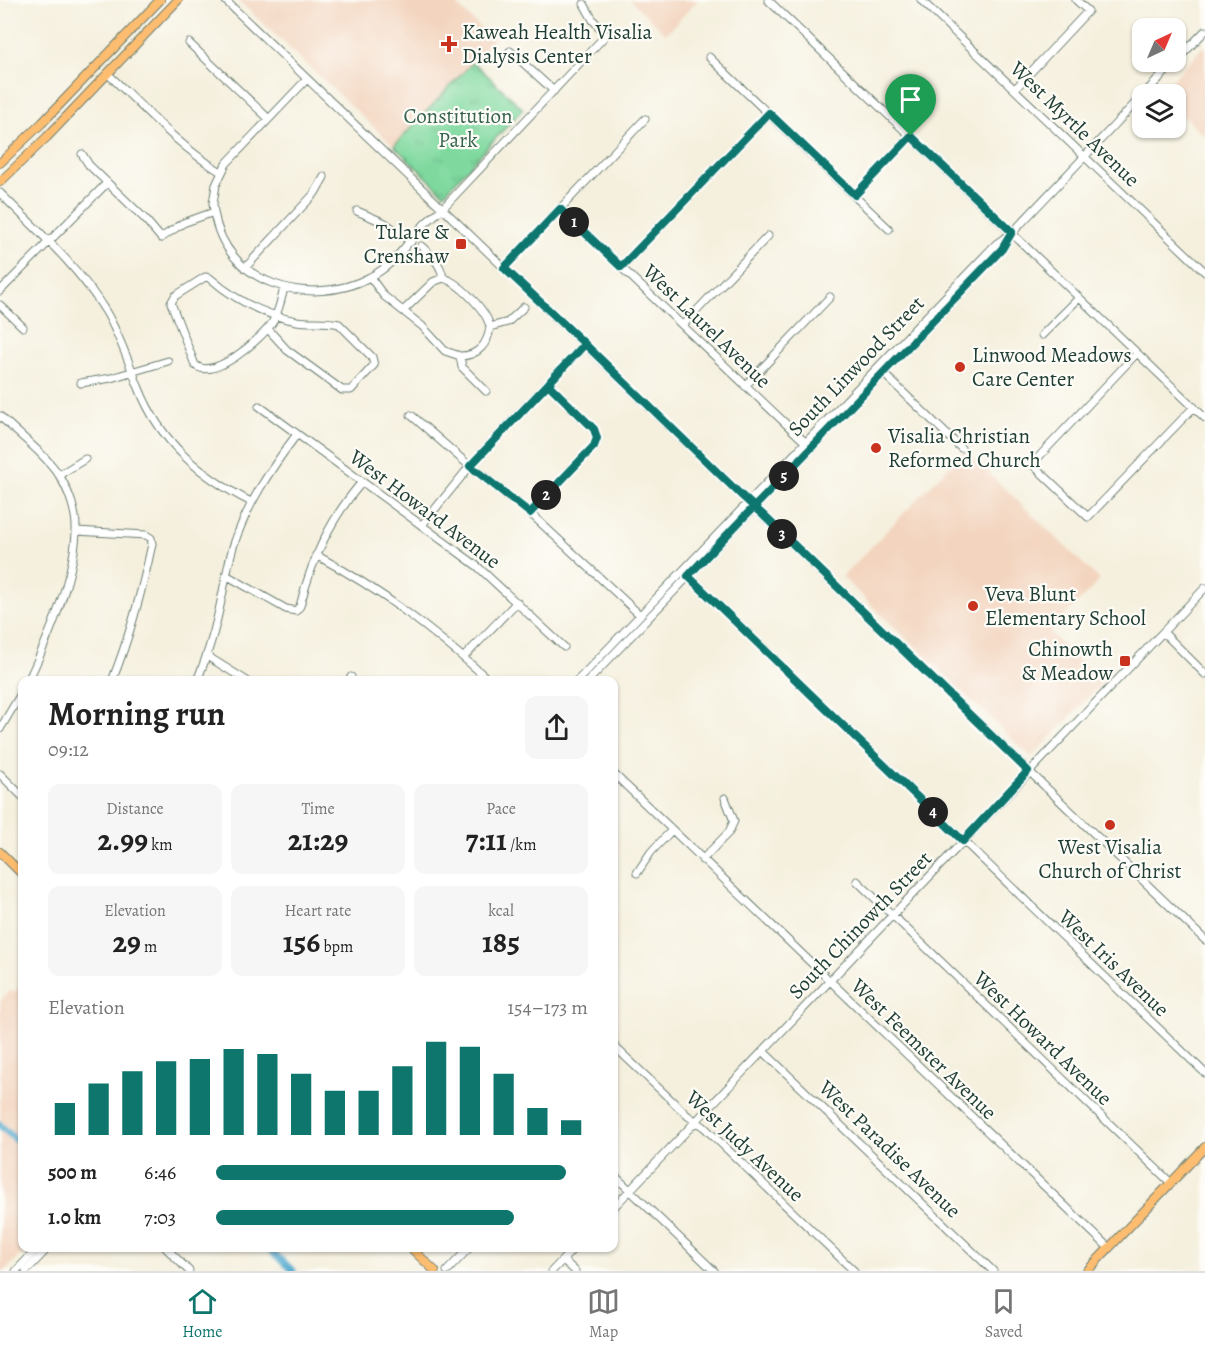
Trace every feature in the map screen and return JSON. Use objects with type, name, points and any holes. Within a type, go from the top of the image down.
[{"type":"main road","points":[[0,163],[42,123],[160,0]]},
{"type":"main road","points":[[0,182],[47,137],[178,0]]},
{"type":"main road","points":[[0,852],[18,870]]},
{"type":"main road","points":[[1087,1271],[1205,1147]]},
{"type":"main road","points":[[415,1252],[435,1271]]},
{"type":"street","points":[[225,0],[1205,940]]},
{"type":"street","points":[[768,0],[1205,418]]},
{"type":"street","name":"West Myrtle Avenue","points":[[921,0],[1205,272]]},
{"type":"street","points":[[1015,89],[1088,11],[1076,0]]},
{"type":"street","points":[[307,79],[221,172],[216,185],[214,212],[215,222],[223,243],[230,254],[245,268],[262,279],[284,288],[323,292],[348,287],[370,278],[392,262],[606,35],[593,20],[584,4]]},
{"type":"street","name":"South Linwood Street","points":[[1186,51],[1205,31]]},
{"type":"street","points":[[189,43],[269,119]]},
{"type":"street","points":[[510,51],[554,91]]},
{"type":"street","points":[[709,57],[889,229]]},
{"type":"street","name":"South Linwood Street","points":[[1154,84],[1165,72]]},
{"type":"street","points":[[108,74],[185,148],[221,172]]},
{"type":"street","name":"South Linwood Street","points":[[593,676],[688,576],[805,442],[1132,107]]},
{"type":"street","points":[[621,267],[769,113]]},
{"type":"street","points":[[504,268],[645,119]]},
{"type":"street","points":[[855,195],[911,136]]},
{"type":"street","points":[[82,154],[89,165],[145,219],[161,238],[183,223],[214,212]]},
{"type":"street","points":[[245,268],[315,193],[324,177]]},
{"type":"street","points":[[0,291],[106,183]]},
{"type":"street","points":[[0,193],[71,263],[106,312],[123,345],[148,407],[164,432],[202,474],[251,502]]},
{"type":"street","name":"West Laurel Avenue","points":[[560,209],[805,442]]},
{"type":"street","points":[[357,211],[385,223],[411,242]]},
{"type":"street","name":"South Linwood Street","points":[[582,676],[676,577],[818,440],[883,373],[1002,249],[1012,232]]},
{"type":"street","points":[[683,325],[768,236]]},
{"type":"street","points":[[421,246],[436,260],[443,278]]},
{"type":"street","points":[[268,329],[287,350],[342,390],[351,390],[374,365],[372,357],[339,324],[298,321],[276,316],[258,311],[240,302],[210,278],[205,277],[175,296],[171,303],[195,365],[199,369],[207,370],[231,360],[268,329],[276,316],[284,288]]},
{"type":"street","points":[[370,278],[384,296],[422,326],[446,351],[467,356],[480,350],[487,342],[490,327],[483,310],[454,283],[443,278],[433,282],[403,310]]},
{"type":"street","points":[[745,386],[830,297]]},
{"type":"street","points":[[1042,335],[1079,298]]},
{"type":"street","points":[[0,305],[23,327]]},
{"type":"street","points":[[490,327],[508,322],[524,307]]},
{"type":"street","points":[[904,338],[899,350],[883,367],[883,373],[961,448]]},
{"type":"street","points":[[422,525],[470,466],[585,344]]},
{"type":"street","points":[[1137,353],[1032,464],[1088,517],[1194,407]]},
{"type":"street","points":[[460,356],[462,367],[486,391]]},
{"type":"street","points":[[81,383],[95,382],[168,362]]},
{"type":"street","points":[[530,513],[594,446],[597,438],[594,429],[548,384]]},
{"type":"street","name":"West Howard Avenue","points":[[260,406],[477,566],[564,647]]},
{"type":"street","points":[[411,415],[470,466],[530,513],[640,615]]},
{"type":"street","points":[[0,416],[59,475],[73,510],[76,531],[64,592],[30,676]]},
{"type":"street","points":[[198,676],[207,656],[217,619],[233,547],[251,502],[272,466],[297,434]]},
{"type":"street","points":[[805,442],[809,444],[818,440]]},
{"type":"street","points":[[59,475],[85,459]]},
{"type":"street","points":[[226,576],[286,609],[296,611],[300,606],[316,555],[326,532],[362,482]]},
{"type":"street","points":[[76,531],[146,535],[151,538],[152,544],[142,594],[114,676]]},
{"type":"street","points":[[316,555],[390,599],[426,624],[485,676]]},
{"type":"street","points":[[676,577],[688,576]]},
{"type":"street","name":"West Iris Avenue","points":[[688,576],[1205,1073]]},
{"type":"street","name":"South Chinowth Street","points":[[618,1203],[1205,588]]},
{"type":"street","points":[[464,657],[517,602]]},
{"type":"street","points":[[1162,632],[1205,674]]},
{"type":"street","points":[[207,656],[239,676]]},
{"type":"street","points":[[0,729],[18,699]]},
{"type":"street","points":[[0,774],[18,792]]},
{"type":"street","name":"West Feemster Avenue","points":[[618,778],[1109,1248]]},
{"type":"street","points":[[702,860],[729,832],[734,821],[725,798]]},
{"type":"street","points":[[637,873],[651,852],[672,830]]},
{"type":"street","name":"West Howard Avenue","points":[[857,881],[1171,1183]]},
{"type":"street","name":"West Judy Avenue","points":[[618,1050],[695,1122],[704,1127],[854,1271]]},
{"type":"street","name":"West Paradise Avenue","points":[[763,1051],[993,1271]]},
{"type":"street","points":[[618,1179],[714,1271]]},
{"type":"street","points":[[16,1271],[34,1252]]},
{"type":"street","points":[[26,1271],[44,1252]]},
{"type":"street","points":[[170,1252],[189,1271]]},
{"type":"street","points":[[447,1271],[465,1252]]},
{"type":"street","points":[[552,1271],[570,1252]]},
{"type":"street","points":[[563,1260],[575,1271]]},
{"type":"shaded area","points":[[238,0],[461,0],[457,5],[493,40],[394,146]]},
{"type":"shaded area","points":[[630,0],[698,0],[666,34]]},
{"type":"shaded area","points":[[1205,45],[1205,137],[1186,119],[1186,84],[1168,84],[1180,72],[1186,72],[1186,65]]},
{"type":"shaded area","name":"Veva Blunt Elementary School","points":[[965,450],[1100,580],[1049,632],[1102,683],[1033,756],[1029,755],[842,577]]},
{"type":"shaded area","points":[[18,988],[18,1252],[23,1252],[5,1271],[0,1271],[0,1001],[11,990],[14,993]]},
{"type":"green space","name":"Constitution Park","points":[[473,62],[523,109],[444,194],[394,146]]},
{"type":"waterway","points":[[0,1125],[18,1142]]},
{"type":"waterway","points":[[272,1252],[293,1271]]},
{"type":"place","name":"Kaweah Health Visalia Dialysis Center","points":[[449,44]]},
{"type":"place","name":"Tulare & Crenshaw","points":[[461,244]]},
{"type":"place","name":"Linwood Meadows Care Center","points":[[960,367]]},
{"type":"place","name":"Visalia Christian Reformed Church","points":[[876,448]]},
{"type":"place","name":"Veva Blunt Elementary School","points":[[973,606]]},
{"type":"place","name":"Chinowth & Meadow","points":[[1125,661]]},
{"type":"place","name":"West Visalia Church of Christ","points":[[1110,825]]},
{"type":"route","points":[[911,136],[855,195],[769,113],[621,267],[560,209],[504,268],[585,344],[470,466],[530,513],[594,446],[597,438],[594,429],[548,384],[585,344],[748,502],[754,507],[759,512],[762,514],[1028,771],[963,841],[688,576],[744,517],[746,515],[754,507],[762,499],[1002,249],[1012,232],[911,136]]}]
